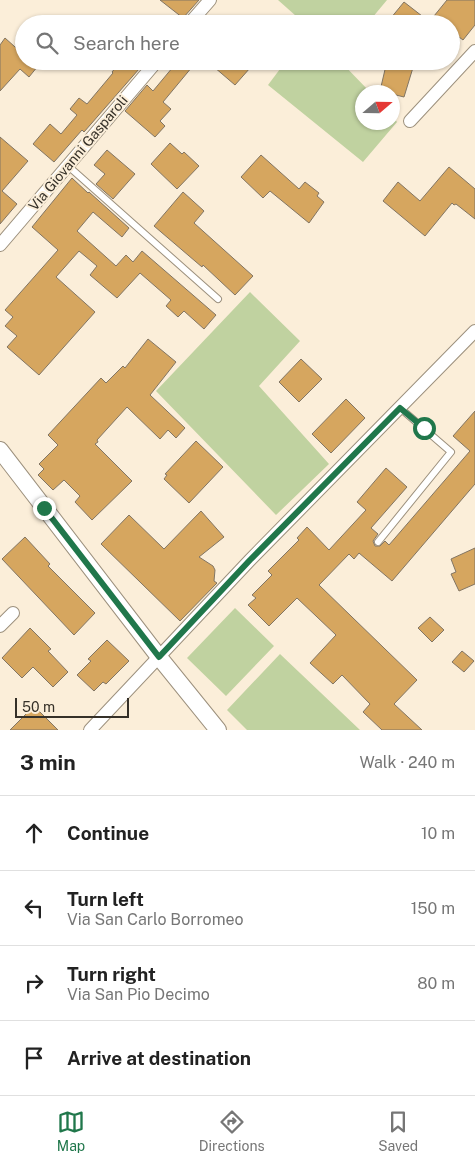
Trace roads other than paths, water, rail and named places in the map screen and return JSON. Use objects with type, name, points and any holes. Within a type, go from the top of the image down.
[{"type":"street","points":[[197,15],[210,0]]},
{"type":"street","points":[[460,67],[475,51]]},
{"type":"street","name":"Via Giovanni Gasparoli","points":[[0,245],[149,70]]},
{"type":"street","points":[[410,121],[457,70]]},
{"type":"street","points":[[90,730],[250,560],[475,331]]},
{"type":"street","points":[[0,450],[159,657],[218,730]]},
{"type":"street","points":[[0,626],[13,613]]},
{"type":"lane","points":[[67,165],[218,299]]},
{"type":"lane","points":[[378,542],[451,452],[400,408]]}]
